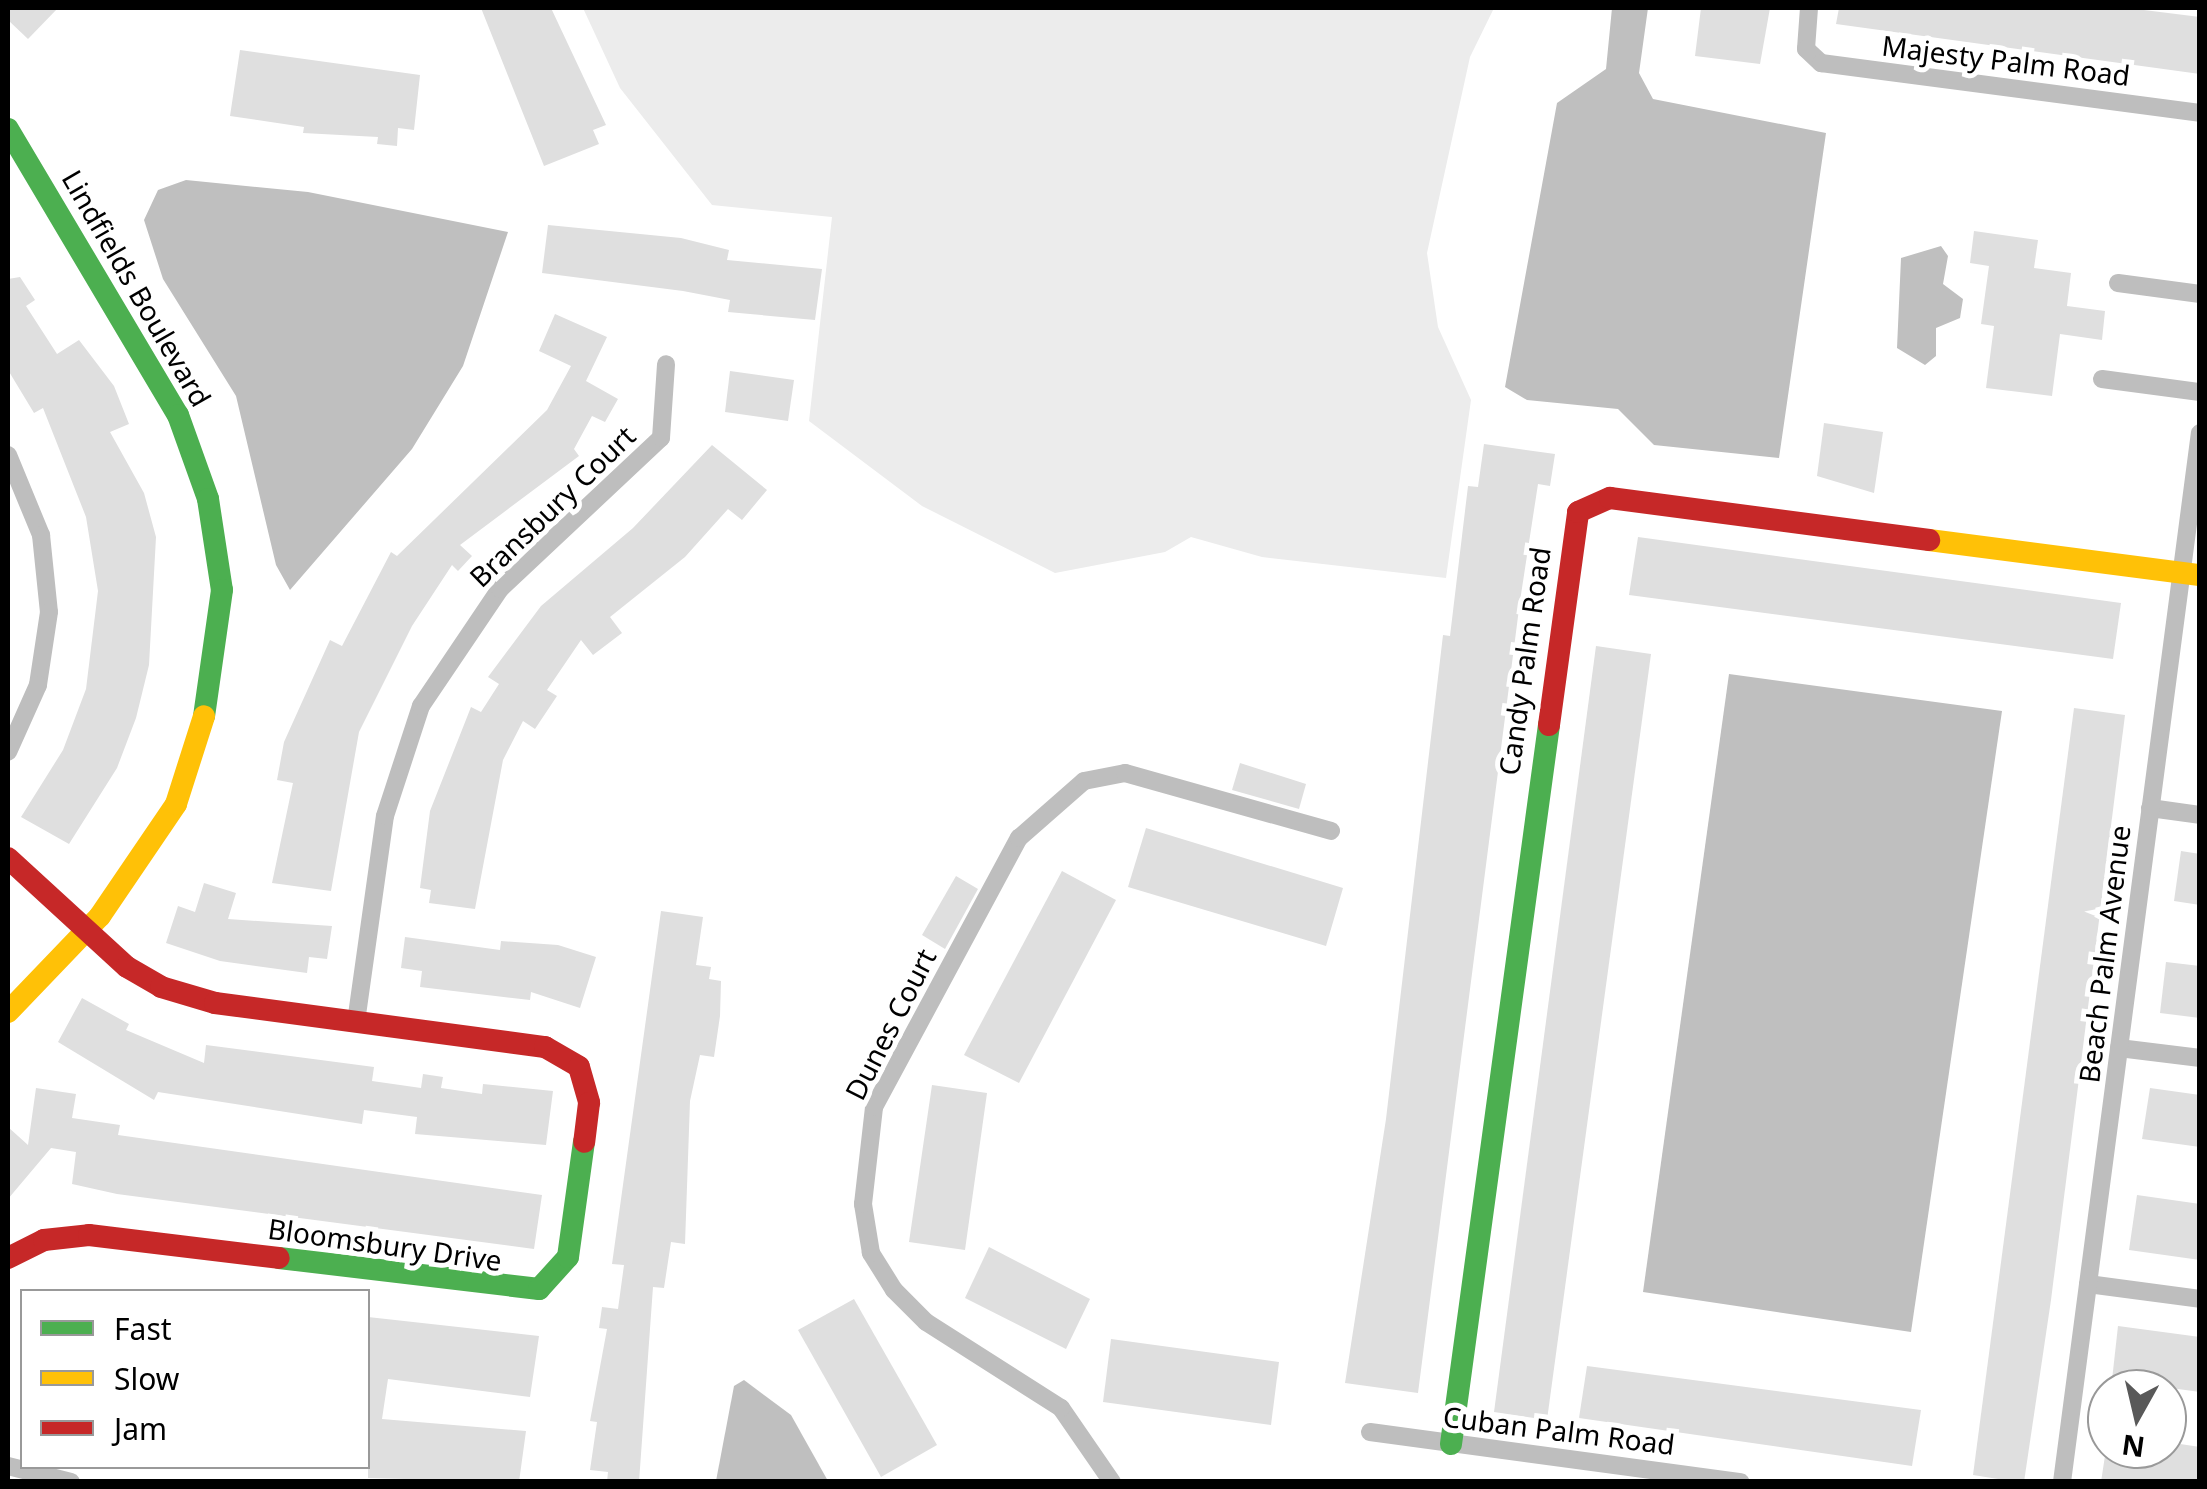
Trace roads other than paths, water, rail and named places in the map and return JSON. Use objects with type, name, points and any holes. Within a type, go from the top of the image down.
[{"type":"street","name":"Majesty Palm Road","points":[[1809,8],[1809,54],[1828,65],[2200,113]]},
{"type":"street","name":"Lindfields Boulevard","points":[[8,129],[165,388],[200,471],[219,558],[219,653],[198,750],[148,854],[86,931],[8,1012]]},
{"type":"street","points":[[2118,282],[2200,294]]},
{"type":"street","name":"Bransbury Court","points":[[356,1022],[385,816],[420,706],[500,590],[661,438],[666,364]]},
{"type":"street","points":[[2102,379],[2200,392]]},
{"type":"street","name":"Beach Palm Avenue","points":[[2062,1482],[2150,808],[2190,574],[2200,433]]},
{"type":"street","points":[[8,456],[41,535],[49,612],[38,685],[8,752]]},
{"type":"street","name":"Candy Palm Road","points":[[1451,1444],[1578,512],[1610,498],[2190,574]]},
{"type":"street","name":"Dunes Court","points":[[1112,1482],[1061,1408],[926,1322],[887,1278],[872,1253],[863,1204],[874,1107],[1019,838],[1084,781],[1125,773],[1331,831]]},
{"type":"street","points":[[2150,808],[2200,815]]},
{"type":"street","name":"Bloomsbury Drive","points":[[8,858],[142,978],[179,994],[545,1047],[579,1067],[589,1103],[570,1246],[548,1284],[516,1292],[74,1234],[8,1258]]},
{"type":"street","points":[[2119,1048],[2200,1058]]},
{"type":"street","points":[[2088,1284],[2200,1299]]},
{"type":"street","name":"Cuban Palm Road","points":[[1370,1432],[1741,1482]]},
{"type":"street","points":[[8,1466],[71,1482]]}]
